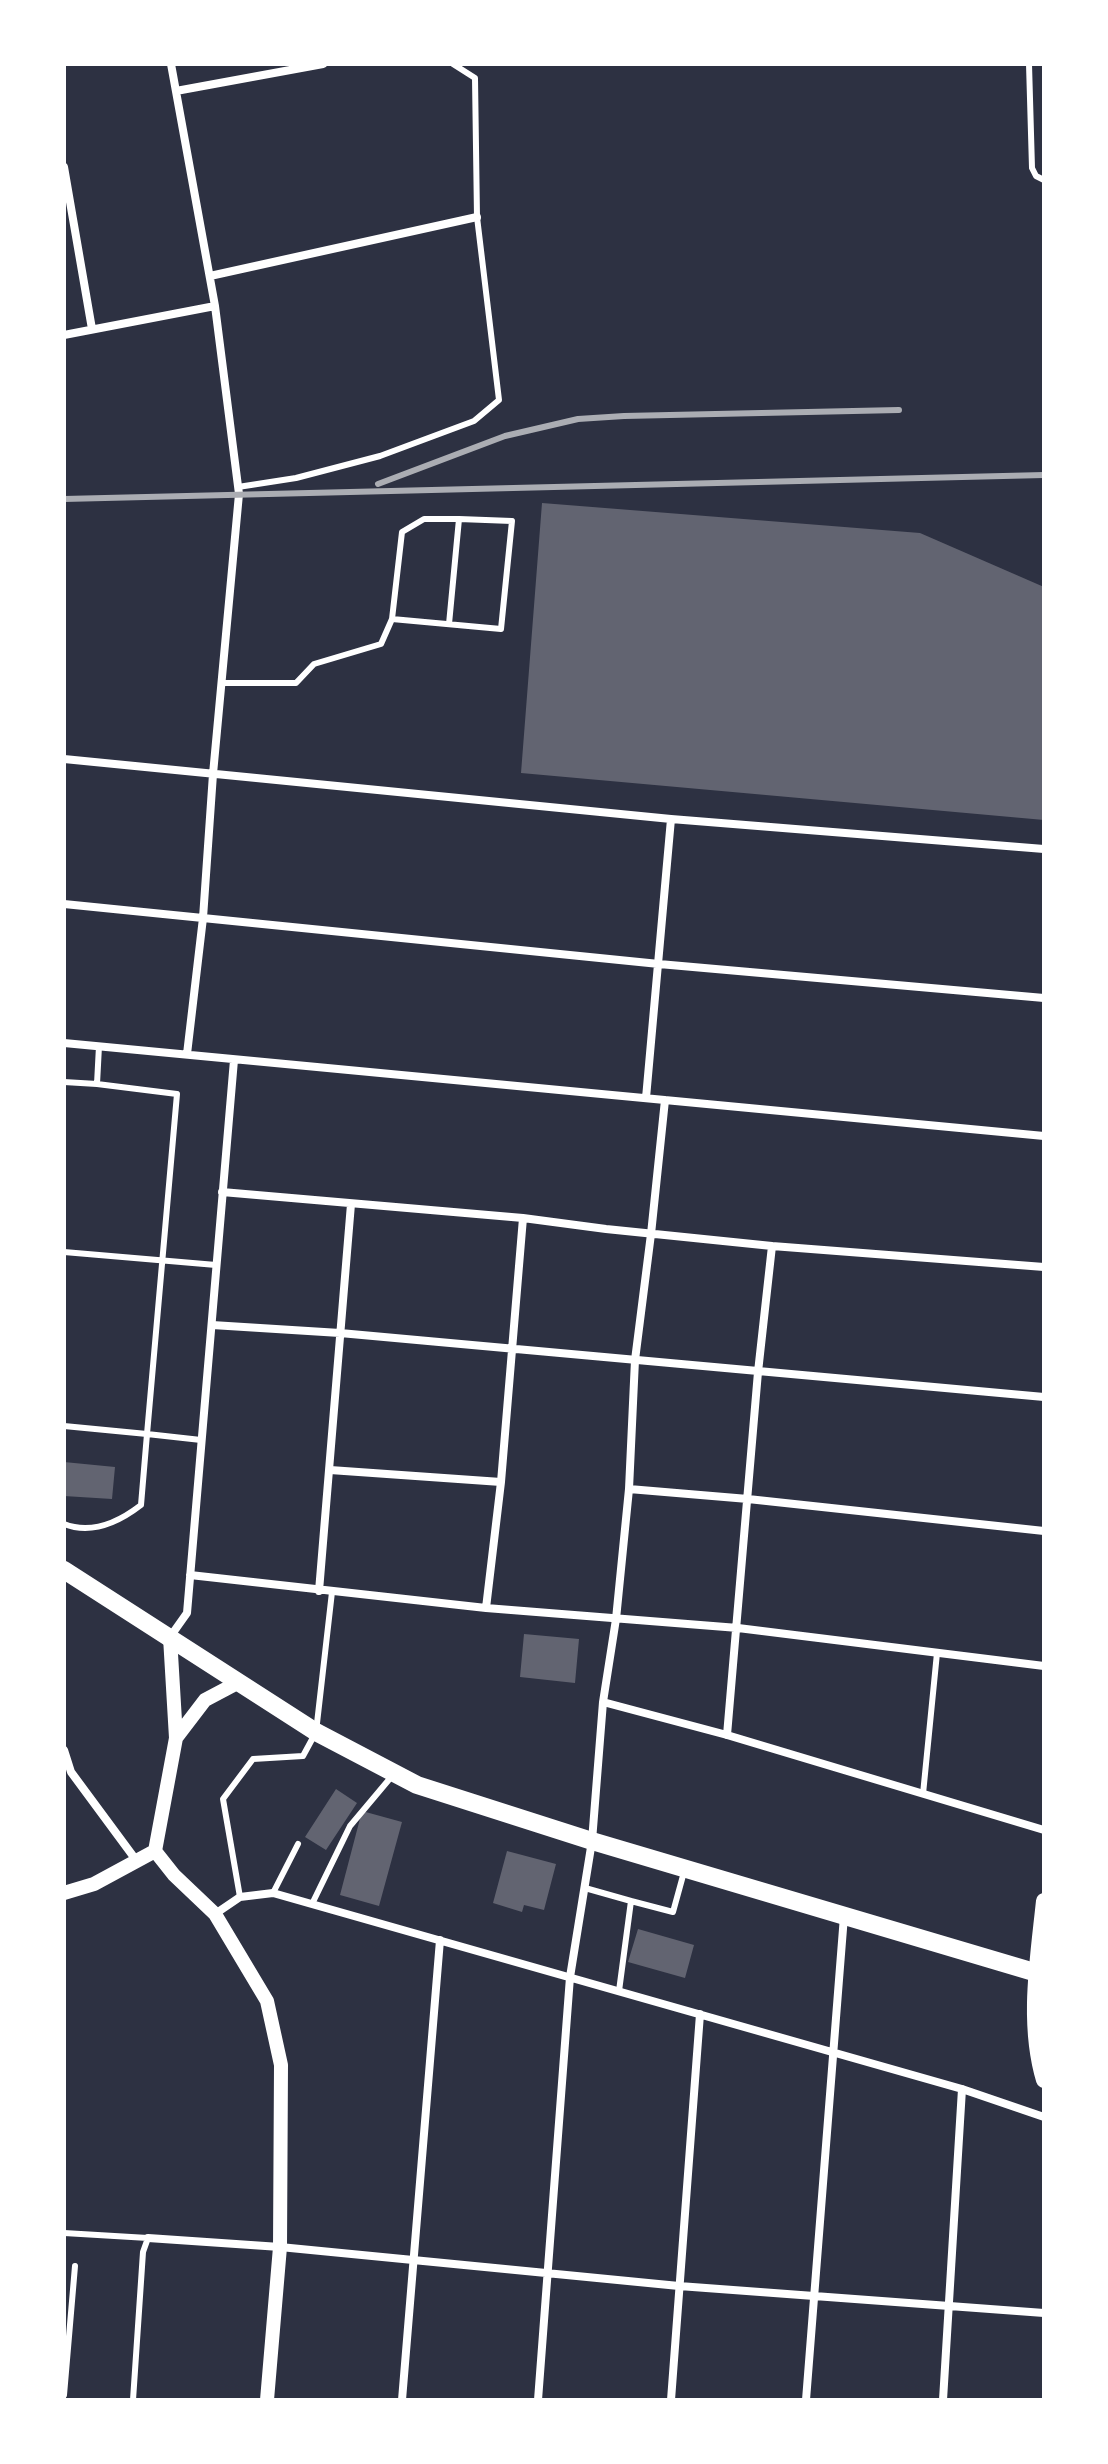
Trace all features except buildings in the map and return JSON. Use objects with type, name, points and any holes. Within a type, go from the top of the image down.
[{"type":"main road","points":[[64,1570],[316,1732],[417,1785],[592,1841],[1040,1974]]},
{"type":"main road","points":[[1044,1901],[1037,2032],[1044,2080]]},
{"type":"street","points":[[171,64],[215,306],[238,487],[203,918],[187,1054]]},
{"type":"street","points":[[176,91],[323,64]]},
{"type":"street","points":[[64,167],[92,329]]},
{"type":"street","points":[[210,276],[477,217]]},
{"type":"street","points":[[64,335],[215,306]]},
{"type":"street","points":[[64,759],[671,819],[1044,849]]},
{"type":"street","points":[[646,1098],[671,819]]},
{"type":"street","points":[[64,904],[659,964],[1044,998]]},
{"type":"street","points":[[64,1043],[1044,1136]]},
{"type":"street","points":[[234,1060],[187,1613],[170,1637],[176,1738],[155,1851],[174,1875],[215,1914],[267,2001],[281,2065],[280,2247],[267,2400]]},
{"type":"street","points":[[538,2400],[570,1977],[592,1841],[603,1702],[616,1619],[629,1489],[635,1360],[665,1100]]},
{"type":"street","points":[[222,1192],[523,1218],[772,1246],[1044,1267]]},
{"type":"street","points":[[319,1591],[351,1204]]},
{"type":"street","points":[[486,1608],[501,1482],[523,1218]]},
{"type":"street","points":[[727,1735],[772,1246]]},
{"type":"street","points":[[212,1325],[340,1333],[1044,1397]]},
{"type":"street","points":[[330,1470],[501,1482]]},
{"type":"street","points":[[629,1489],[1044,1531]]},
{"type":"street","points":[[190,1575],[486,1608],[738,1628],[1044,1666]]},
{"type":"street","points":[[176,1738],[205,1700],[239,1682]]},
{"type":"street","points":[[603,1702],[727,1735],[1044,1830]]},
{"type":"street","points":[[64,1750],[71,1772],[136,1860]]},
{"type":"street","points":[[64,1893],[94,1884],[155,1851]]},
{"type":"street","points":[[215,1914],[240,1897],[273,1893],[962,2089],[1044,2117]]},
{"type":"street","points":[[806,2400],[844,1916]]},
{"type":"street","points":[[402,2400],[440,1940]]},
{"type":"street","points":[[671,2400],[700,2014]]},
{"type":"street","points":[[943,2400],[962,2089]]},
{"type":"street","points":[[148,2238],[548,2271],[679,2286],[1044,2313]]},
{"type":"lane","points":[[238,487],[296,478],[380,456],[474,421],[499,400],[477,217],[475,78],[453,64]]},
{"type":"lane","points":[[1029,64],[1032,168],[1036,176],[1044,180]]},
{"type":"lane","points":[[221,683],[296,683],[314,664],[381,644],[392,619],[402,532],[424,519],[512,521],[501,629],[392,619]]},
{"type":"lane","points":[[449,624],[459,519]]},
{"type":"lane","points":[[97,1084],[99,1046]]},
{"type":"lane","points":[[64,1082],[177,1094],[141,1505],[123,1518],[100,1527],[68,1527],[64,1524]]},
{"type":"lane","points":[[64,1252],[216,1265]]},
{"type":"lane","points":[[64,1426],[201,1440]]},
{"type":"lane","points":[[240,1897],[223,1799],[253,1759],[303,1756],[316,1732],[332,1592]]},
{"type":"lane","points":[[923,1794],[937,1653]]},
{"type":"lane","points":[[312,1904],[350,1826],[394,1773]]},
{"type":"lane","points":[[273,1893],[298,1844]]},
{"type":"lane","points":[[585,1888],[673,1912],[685,1868]]},
{"type":"lane","points":[[619,1991],[631,1901]]},
{"type":"lane","points":[[64,2233],[148,2238],[143,2252],[133,2400]]},
{"type":"lane","points":[[64,2395],[75,2266]]},
{"type":"railway","points":[[378,484],[505,436],[578,419],[899,410]]},
{"type":"railway","points":[[64,499],[1044,475]]}]
